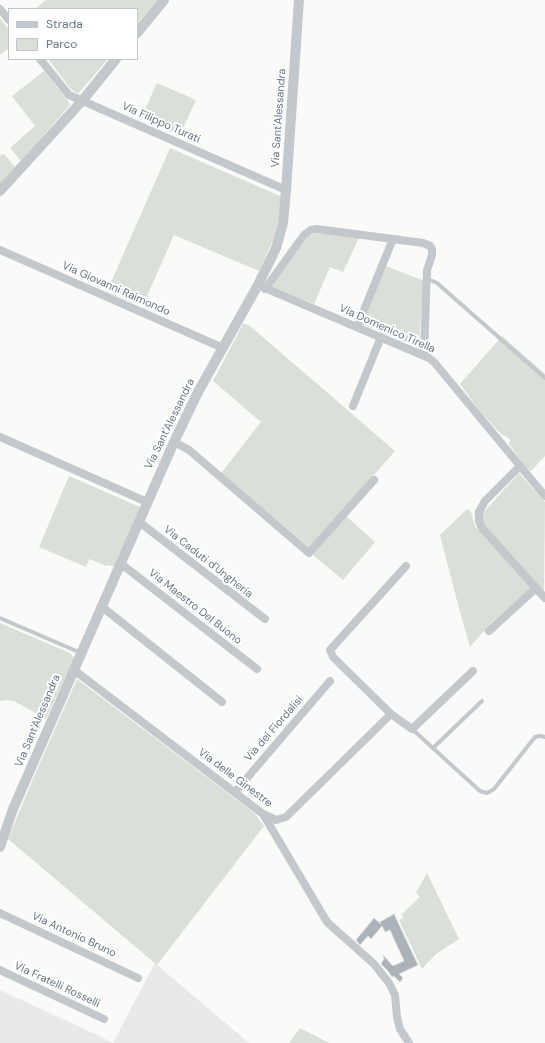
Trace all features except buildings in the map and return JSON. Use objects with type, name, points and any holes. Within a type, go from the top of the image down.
[{"type":"street","points":[[138,32],[164,0]]},
{"type":"street","name":"Via Sant'Alessandra","points":[[0,847],[13,809],[138,521],[174,442],[198,392],[223,348],[262,287],[276,248],[283,224],[299,0]]},
{"type":"street","points":[[0,9],[8,19]]},
{"type":"street","name":"Via Filippo Turati","points":[[41,60],[69,95],[286,190]]},
{"type":"street","points":[[0,191],[82,101],[115,60]]},
{"type":"street","points":[[262,287],[304,235],[311,230],[317,229],[423,243],[430,246],[432,249],[432,255],[427,270],[428,279],[424,355]]},
{"type":"street","points":[[356,327],[393,239]]},
{"type":"street","name":"Via Giovanni Raimondo","points":[[0,250],[223,348]]},
{"type":"street","name":"Via Domenico Tirella","points":[[262,287],[424,355],[434,362],[545,496]]},
{"type":"street","points":[[353,406],[381,337]]},
{"type":"street","points":[[0,437],[147,502]]},
{"type":"street","points":[[174,442],[189,450],[309,553],[374,480]]},
{"type":"street","points":[[520,466],[485,501],[479,512],[479,521],[482,528],[545,598]]},
{"type":"street","name":"Via Caduti d'Ungheria","points":[[138,521],[265,619]]},
{"type":"street","name":"Via Maestro Del Buono","points":[[120,563],[257,669]]},
{"type":"street","points":[[406,566],[330,650],[333,657],[391,714],[412,729],[473,671]]},
{"type":"street","points":[[489,631],[536,588]]},
{"type":"street","points":[[101,606],[222,702]]},
{"type":"street","name":"Via delle Ginestre","points":[[74,670],[263,814],[276,820],[281,820],[286,817],[391,714]]},
{"type":"street","name":"Via dei Fiordalisi","points":[[235,792],[330,681]]},
{"type":"street","points":[[263,814],[327,922],[374,964],[389,982],[395,995],[400,1029],[409,1043]]},
{"type":"street","name":"Via Antonio Bruno","points":[[0,913],[138,978]]},
{"type":"street","name":"Via Fratelli Rosselli","points":[[0,970],[104,1019]]},
{"type":"lane","points":[[428,279],[437,283],[545,378]]},
{"type":"lane","points":[[0,618],[81,653]]},
{"type":"lane","points":[[433,748],[482,701]]},
{"type":"lane","points":[[412,729],[480,791],[487,793],[494,789],[535,737],[545,737]]},
{"type":"shaded area","points":[[155,963],[249,1043],[113,1043]]},
{"type":"shaded area","points":[[0,990],[97,1035],[113,1043],[0,1043]]},
{"type":"green space","points":[[46,0],[158,0],[138,23],[138,8],[36,8]]},
{"type":"green space","points":[[0,18],[8,29],[8,49],[0,55]]},
{"type":"green space","points":[[49,60],[107,60],[78,94],[70,88]]},
{"type":"green space","points":[[44,71],[70,105],[21,161],[10,148],[35,126],[12,96]]},
{"type":"green space","points":[[157,83],[196,100],[180,135],[141,118]]},
{"type":"green space","points":[[170,148],[280,196],[281,199],[278,221],[273,240],[259,271],[174,235],[143,305],[108,289]]},
{"type":"green space","points":[[4,154],[15,167],[0,184],[0,156]]},
{"type":"green space","points":[[322,233],[359,238],[343,272],[330,267],[314,304],[270,286],[308,237],[314,234]]},
{"type":"green space","points":[[386,266],[424,281],[419,342],[417,345],[413,345],[362,324]]},
{"type":"green space","points":[[243,324],[250,326],[395,451],[310,548],[221,473],[261,422],[213,381]]},
{"type":"green space","points":[[502,336],[545,374],[545,456],[531,471],[526,467],[509,444],[510,440],[506,436],[502,435],[480,411],[460,384]]},
{"type":"green space","points":[[519,473],[545,502],[544,592],[484,525],[482,514]]},
{"type":"green space","points":[[69,476],[140,507],[115,567],[108,565],[104,566],[89,559],[86,567],[39,547]]},
{"type":"green space","points":[[467,509],[471,512],[475,526],[531,588],[492,622],[470,647],[440,535]]},
{"type":"green space","points":[[346,516],[375,542],[343,580],[313,555]]},
{"type":"green space","points":[[0,623],[70,653],[74,658],[46,719],[14,701],[0,701]]},
{"type":"green space","points":[[77,679],[254,813],[264,826],[157,965],[8,839]]},
{"type":"green space","points":[[427,873],[459,939],[436,954],[422,969],[399,920],[403,918],[402,914],[420,897],[416,893]]},
{"type":"green space","points":[[300,1028],[329,1043],[289,1043]]}]
